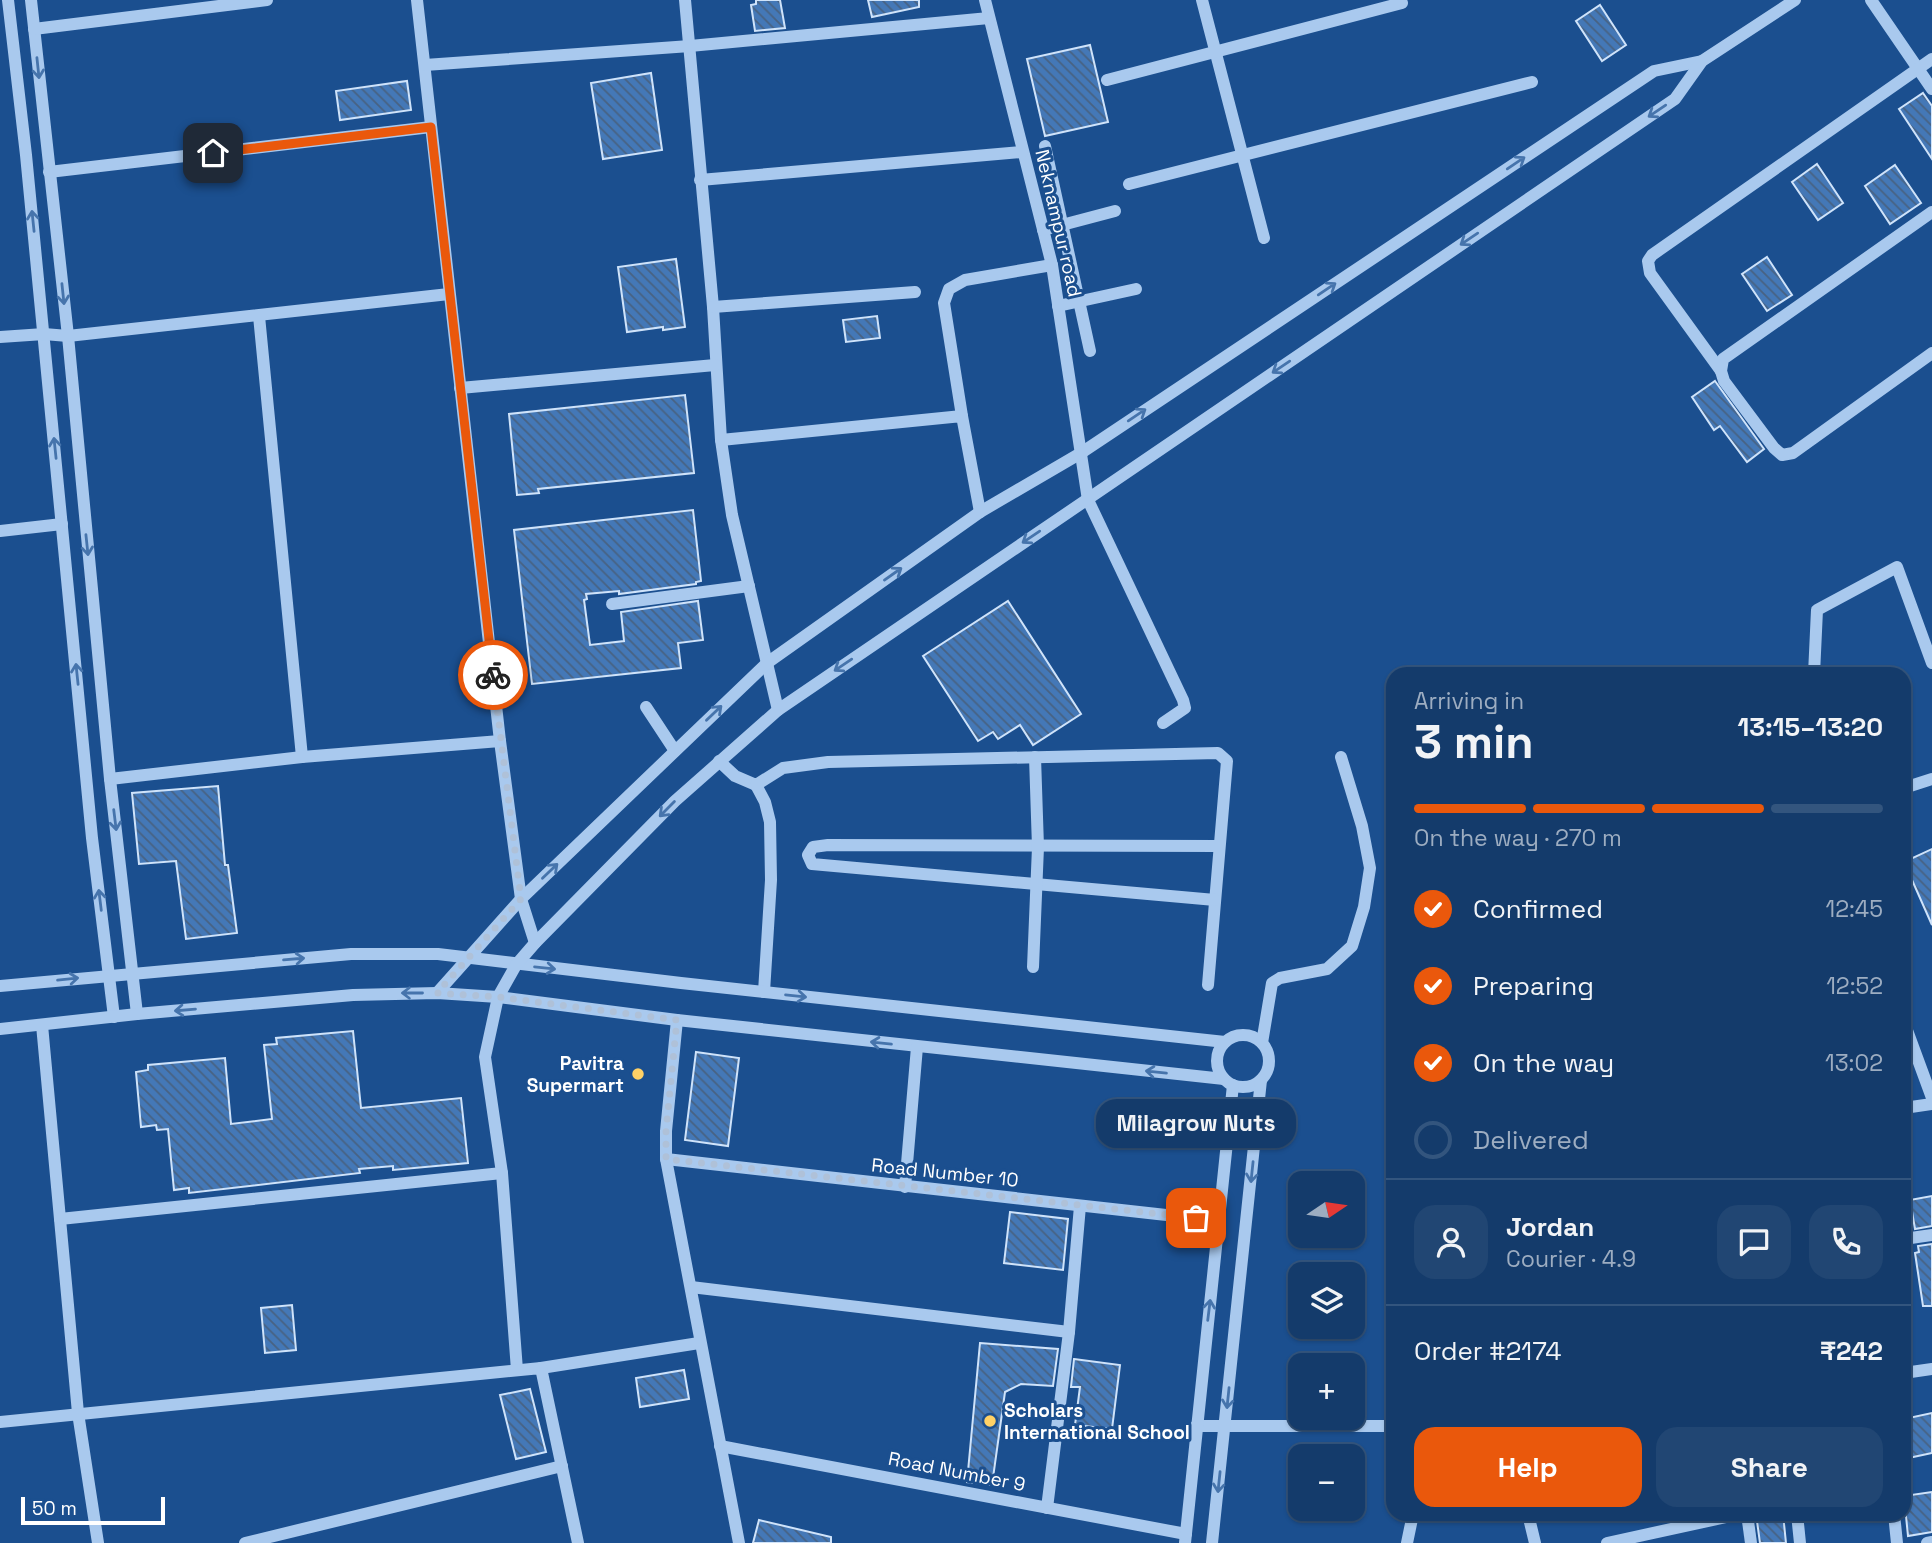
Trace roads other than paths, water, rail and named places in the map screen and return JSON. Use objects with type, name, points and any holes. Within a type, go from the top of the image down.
[{"type":"street","points":[[8,0],[44,334],[92,838],[114,1017]]},
{"type":"street","points":[[31,0],[68,336],[110,779],[137,1014]]},
{"type":"street","points":[[34,29],[267,0]]},
{"type":"street","points":[[417,0],[500,741],[521,899],[535,943]]},
{"type":"street","points":[[685,0],[713,307],[721,440],[732,515],[778,710]]},
{"type":"street","name":"Neknampur road","points":[[985,0],[1052,265],[1088,499],[1185,708],[1163,723]]},
{"type":"street","points":[[1202,0],[1264,238]]},
{"type":"street","points":[[517,1370],[502,1173],[485,1057],[498,997],[516,965],[535,943],[675,801],[778,710],[1675,99],[1702,61],[1795,0]]},
{"type":"street","points":[[1871,0],[1932,89]]},
{"type":"street","points":[[1107,80],[1402,3]]},
{"type":"street","points":[[425,65],[690,46],[989,18]]},
{"type":"street","points":[[1932,59],[1647,261],[1650,273],[1721,371],[1724,381],[1774,449],[1782,455],[1793,453],[1932,353]]},
{"type":"street","points":[[437,993],[521,899],[767,663],[980,512],[1081,453],[1654,71],[1702,61]]},
{"type":"street","points":[[1129,184],[1532,82]]},
{"type":"street","points":[[49,172],[431,127]]},
{"type":"street","points":[[1045,146],[1090,351]]},
{"type":"street","points":[[700,180],[1022,152]]},
{"type":"street","points":[[1043,230],[1115,211]]},
{"type":"street","points":[[1721,371],[1723,359],[1932,212]]},
{"type":"street","points":[[980,512],[944,303],[949,289],[965,280],[1052,265]]},
{"type":"street","points":[[1058,306],[1136,289]]},
{"type":"street","points":[[713,307],[915,292]]},
{"type":"street","points":[[0,337],[44,334],[68,336],[449,294]]},
{"type":"street","points":[[259,316],[302,757]]},
{"type":"street","points":[[460,388],[715,365]]},
{"type":"street","points":[[721,440],[962,416]]},
{"type":"street","points":[[0,531],[62,524]]},
{"type":"street","points":[[1814,667],[1817,610],[1896,568],[1927,633],[1932,663]]},
{"type":"street","points":[[612,604],[749,586]]},
{"type":"street","points":[[646,707],[675,751]]},
{"type":"street","points":[[110,779],[302,757],[500,741]]},
{"type":"street","points":[[757,785],[783,768],[828,762],[1218,753],[1227,761],[1208,985]]},
{"type":"street","points":[[1032,967],[1038,847],[1035,757]]},
{"type":"street","points":[[1262,1043],[1272,983],[1280,978],[1327,969],[1352,946],[1364,908],[1370,868],[1362,826],[1342,757]]},
{"type":"street","points":[[719,761],[735,776],[757,785],[770,822],[771,880],[764,992]]},
{"type":"street","points":[[1911,786],[1932,779]]},
{"type":"street","points":[[1215,900],[812,863],[808,855],[813,846],[828,845],[1219,846]]},
{"type":"street","points":[[0,986],[351,954],[438,954],[516,965],[1225,1042]]},
{"type":"street","points":[[0,1029],[353,995],[437,993],[498,997],[677,1020],[1228,1082],[1243,1087],[1261,1080],[1267,1072],[1267,1051],[1262,1043],[1253,1037],[1243,1035],[1225,1042],[1217,1061],[1219,1071],[1228,1082],[1220,1221],[1186,1539]]},
{"type":"street","points":[[677,1020],[666,1131],[666,1159],[739,1543]]},
{"type":"street","points":[[42,1025],[78,1413],[98,1543]]},
{"type":"street","points":[[1911,1041],[1932,1098]]},
{"type":"street","points":[[905,1187],[917,1047]]},
{"type":"street","points":[[1212,1543],[1261,1080]]},
{"type":"street","points":[[1911,1107],[1932,1104]]},
{"type":"street","name":"Road Number 10","points":[[666,1159],[1220,1221]]},
{"type":"street","points":[[60,1219],[502,1173]]},
{"type":"street","points":[[1047,1508],[1069,1332],[1080,1206]]},
{"type":"street","points":[[1911,1238],[1932,1235]]},
{"type":"street","points":[[691,1287],[1069,1332]]},
{"type":"street","points":[[0,1422],[541,1368],[699,1343]]},
{"type":"street","points":[[541,1368],[578,1543]]},
{"type":"street","points":[[1911,1372],[1932,1369]]},
{"type":"street","points":[[1196,1426],[1386,1426]]},
{"type":"street","name":"Road Number 9","points":[[720,1446],[1047,1508],[1186,1539]]},
{"type":"street","points":[[245,1543],[562,1466]]},
{"type":"street","points":[[1407,1543],[1412,1521]]},
{"type":"street","points":[[1530,1521],[1535,1543]]},
{"type":"street","points":[[1607,1543],[1708,1521]]},
{"type":"street","points":[[1747,1521],[1751,1543]]},
{"type":"street","points":[[1798,1521],[1800,1543]]},
{"type":"street","points":[[1895,1521],[1897,1543]]},
{"type":"street","points":[[1927,1543],[1932,1542]]},
{"type":"place","name":"Pavitra Supermart","points":[[638,1074]]},
{"type":"place","name":"Milagrow Nuts","points":[[1196,1218]]},
{"type":"place","name":"Scholars International School","points":[[990,1421]]}]
